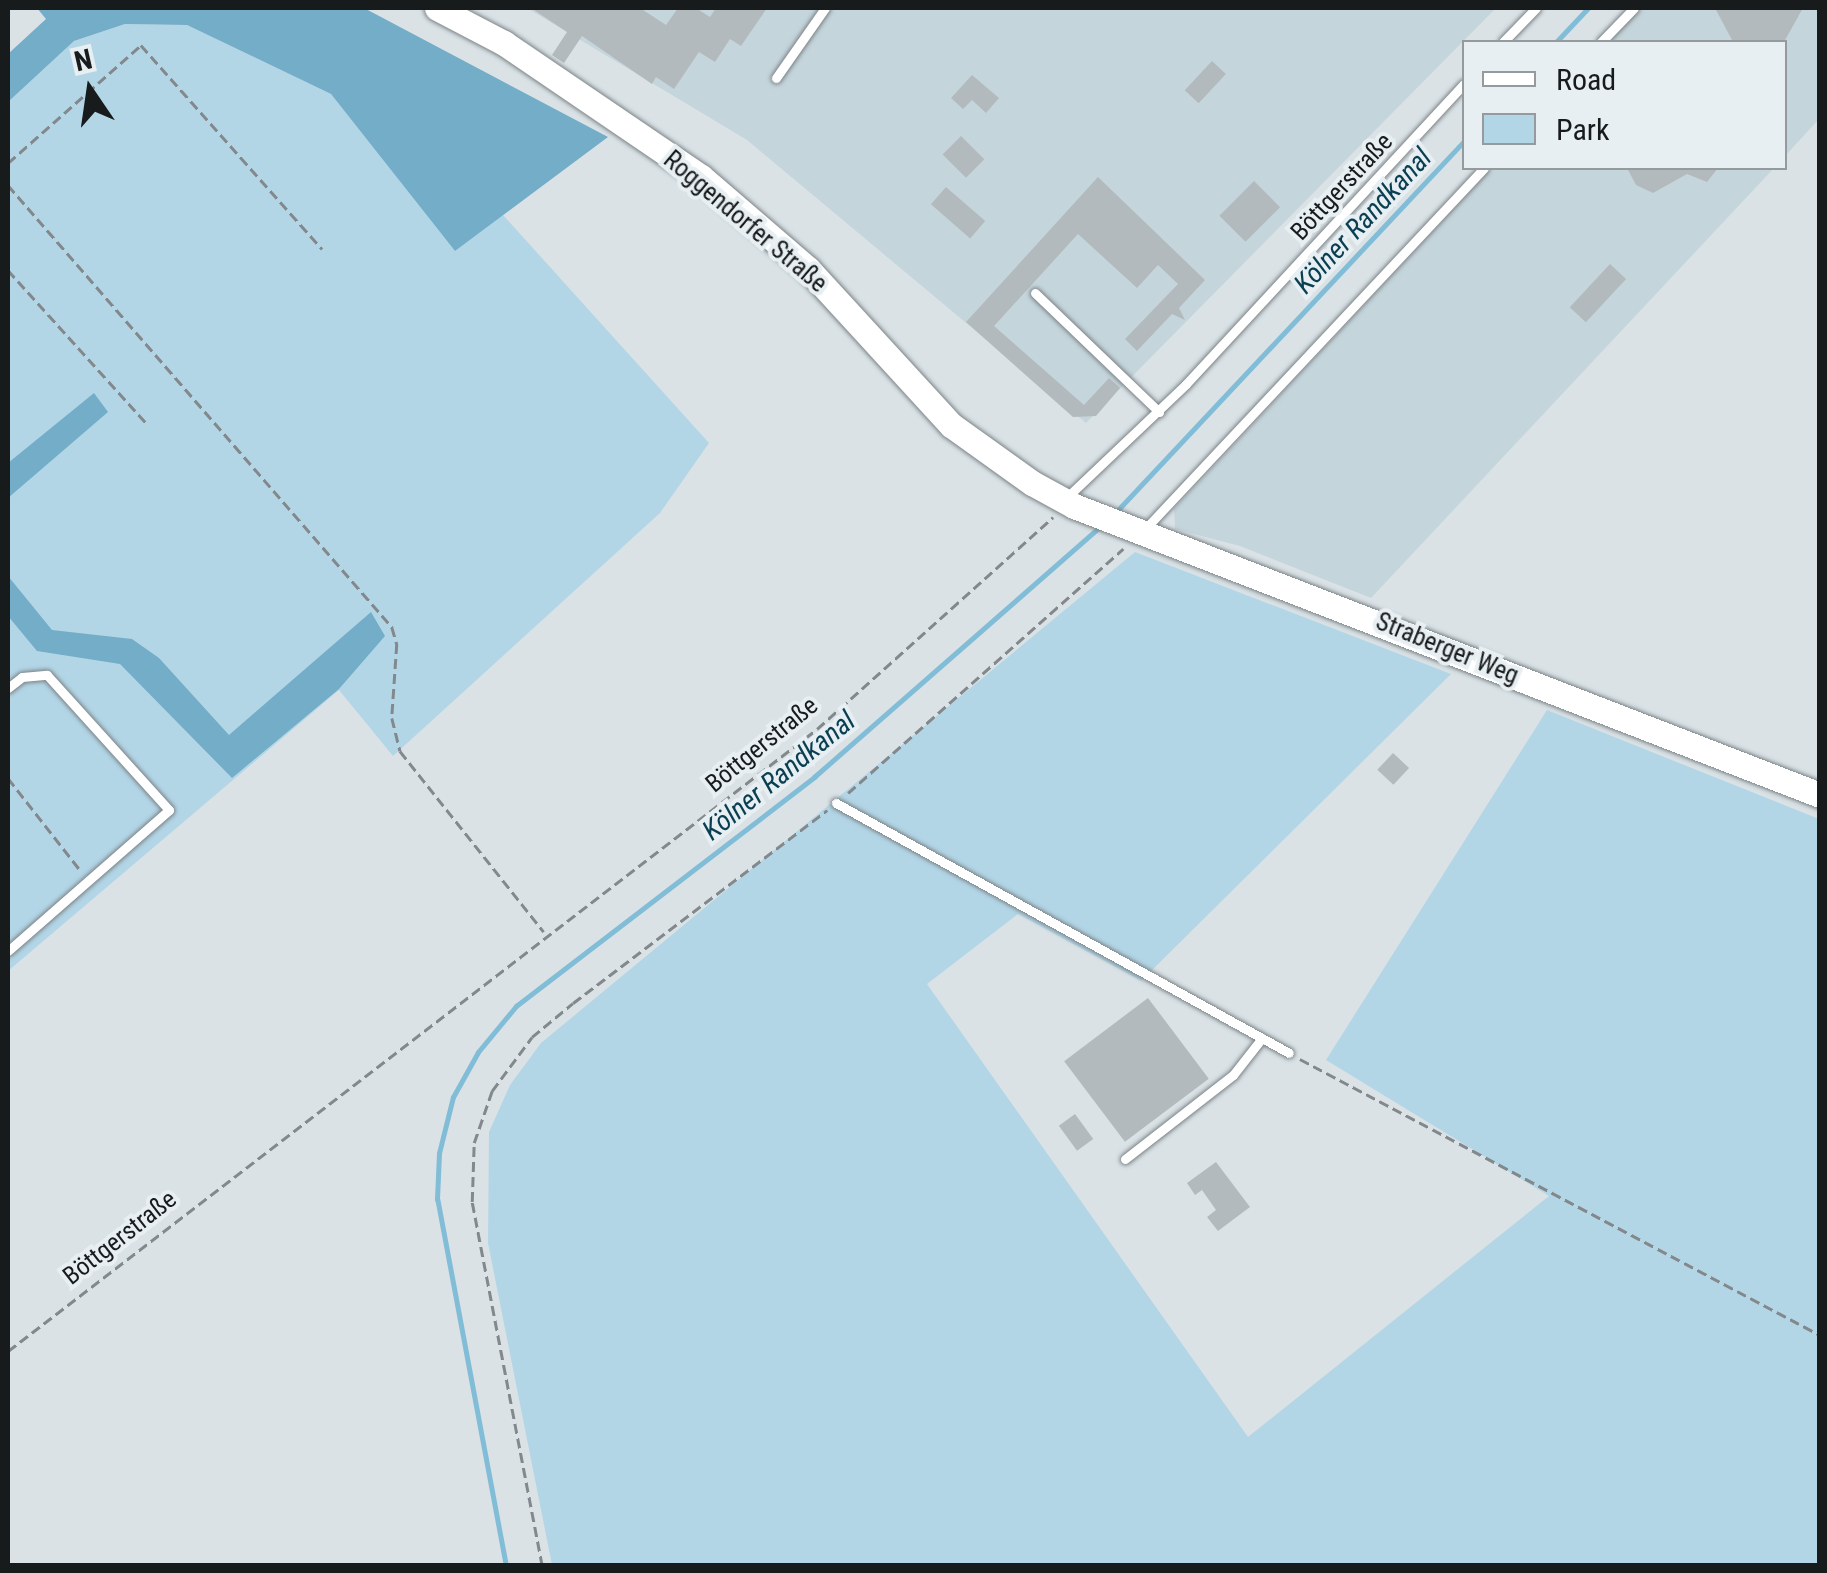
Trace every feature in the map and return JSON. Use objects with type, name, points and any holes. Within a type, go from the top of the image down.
[{"type":"main road","name":"Roggendorfer Straße","points":[[437,8],[504,43],[701,178],[808,269],[951,424],[1068,503]]},
{"type":"main road","name":"Straberger Weg","points":[[1068,503],[1820,796]]},
{"type":"lane","points":[[776,78],[826,8]]},
{"type":"lane","points":[[1506,40],[1536,8]]},
{"type":"lane","points":[[1603,40],[1634,8]]},
{"type":"lane","name":"Böttgerstraße","points":[[1068,503],[1159,412],[1462,86]]},
{"type":"lane","points":[[1138,530],[1482,170]]},
{"type":"lane","points":[[1036,293],[1159,412]]},
{"type":"lane","points":[[8,688],[22,676],[47,675],[170,810],[8,951]]},
{"type":"lane","points":[[836,803],[1289,1053]]},
{"type":"lane","points":[[1125,1159],[1233,1075],[1262,1038]]},
{"type":"path","points":[[8,163],[141,45],[322,249]]},
{"type":"path","points":[[8,185],[392,627],[398,644],[392,718],[400,751],[545,934]]},
{"type":"path","points":[[8,270],[147,424]]},
{"type":"path","name":"Böttgerstraße","points":[[8,1352],[545,934],[817,729],[1068,503]]},
{"type":"path","points":[[542,1566],[472,1202],[474,1143],[492,1091],[532,1037],[836,803],[1138,530]]},
{"type":"path","points":[[8,778],[88,879]]},
{"type":"path","points":[[1289,1053],[1820,1335]]},
{"type":"shaded area","points":[[37,8],[364,8],[608,137],[455,251],[331,94],[187,25],[125,24],[74,41],[8,102],[8,54],[46,19]]},
{"type":"shaded area","points":[[527,8],[1496,8],[1086,423],[747,140]]},
{"type":"shaded area","points":[[1640,8],[1819,8],[1819,119],[1787,154],[1787,40],[1610,40]]},
{"type":"shaded area","points":[[1490,170],[1772,170],[1371,598],[1240,546],[1175,529],[1174,509]]},
{"type":"shaded area","points":[[94,393],[108,412],[8,498],[8,463]]},
{"type":"shaded area","points":[[8,576],[52,630],[132,639],[159,658],[229,735],[371,612],[385,636],[339,689],[232,778],[120,664],[37,651],[8,616]]},
{"type":"green space","points":[[125,24],[187,25],[331,94],[455,251],[503,215],[709,443],[660,513],[393,756],[339,690],[8,971],[8,102],[74,41]]},
{"type":"green space","points":[[1135,552],[1451,674],[1141,981],[1018,914],[927,984],[1248,1437],[1549,1196],[1326,1060],[1547,710],[1819,819],[1819,1565],[552,1565],[488,1243],[489,1132],[510,1085],[541,1043]]},
{"type":"building","points":[[531,8],[640,8],[666,25],[678,8],[696,8],[710,17],[716,8],[767,8],[741,46],[730,39],[715,62],[699,52],[674,89],[656,77],[652,84],[582,36],[564,63],[552,55],[567,32]]},
{"type":"building","points":[[1715,8],[1803,8],[1785,40],[1732,40]]},
{"type":"building","points":[[1212,61],[1226,74],[1199,103],[1185,90]]},
{"type":"building","points":[[972,75],[999,98],[986,113],[972,100],[963,109],[951,98]]},
{"type":"building","points":[[961,136],[984,159],[966,178],[943,154]]},
{"type":"building","points":[[1628,170],[1716,170],[1707,182],[1687,174],[1653,193],[1636,185]]},
{"type":"building","points":[[1098,177],[1205,280],[1179,308],[1185,320],[1172,314],[1137,351],[1125,339],[1178,284],[1158,265],[1137,288],[1078,234],[994,326],[1084,405],[1109,378],[1120,388],[1096,416],[1073,417],[966,322]]},
{"type":"building","points":[[1254,181],[1280,207],[1246,242],[1219,216]]},
{"type":"building","points":[[946,187],[985,221],[970,238],[931,204]]},
{"type":"building","points":[[1610,264],[1626,279],[1586,322],[1570,307]]},
{"type":"building","points":[[1393,753],[1409,768],[1393,785],[1377,770]]},
{"type":"building","points":[[1148,998],[1209,1079],[1125,1142],[1064,1061]]},
{"type":"building","points":[[1075,1114],[1093,1139],[1077,1151],[1059,1126]]},
{"type":"building","points":[[1216,1162],[1250,1207],[1218,1231],[1207,1217],[1216,1210],[1202,1190],[1195,1195],[1187,1183]]},
{"type":"waterway","name":"Kölner Randkanal","points":[[1558,40],[1588,8]]},
{"type":"waterway","name":"Kölner Randkanal","points":[[1114,514],[1462,143]]},
{"type":"waterway","name":"Kölner Randkanal","points":[[506,1566],[437,1199],[439,1153],[453,1097],[478,1052],[516,1006],[814,777],[1102,525]]}]
